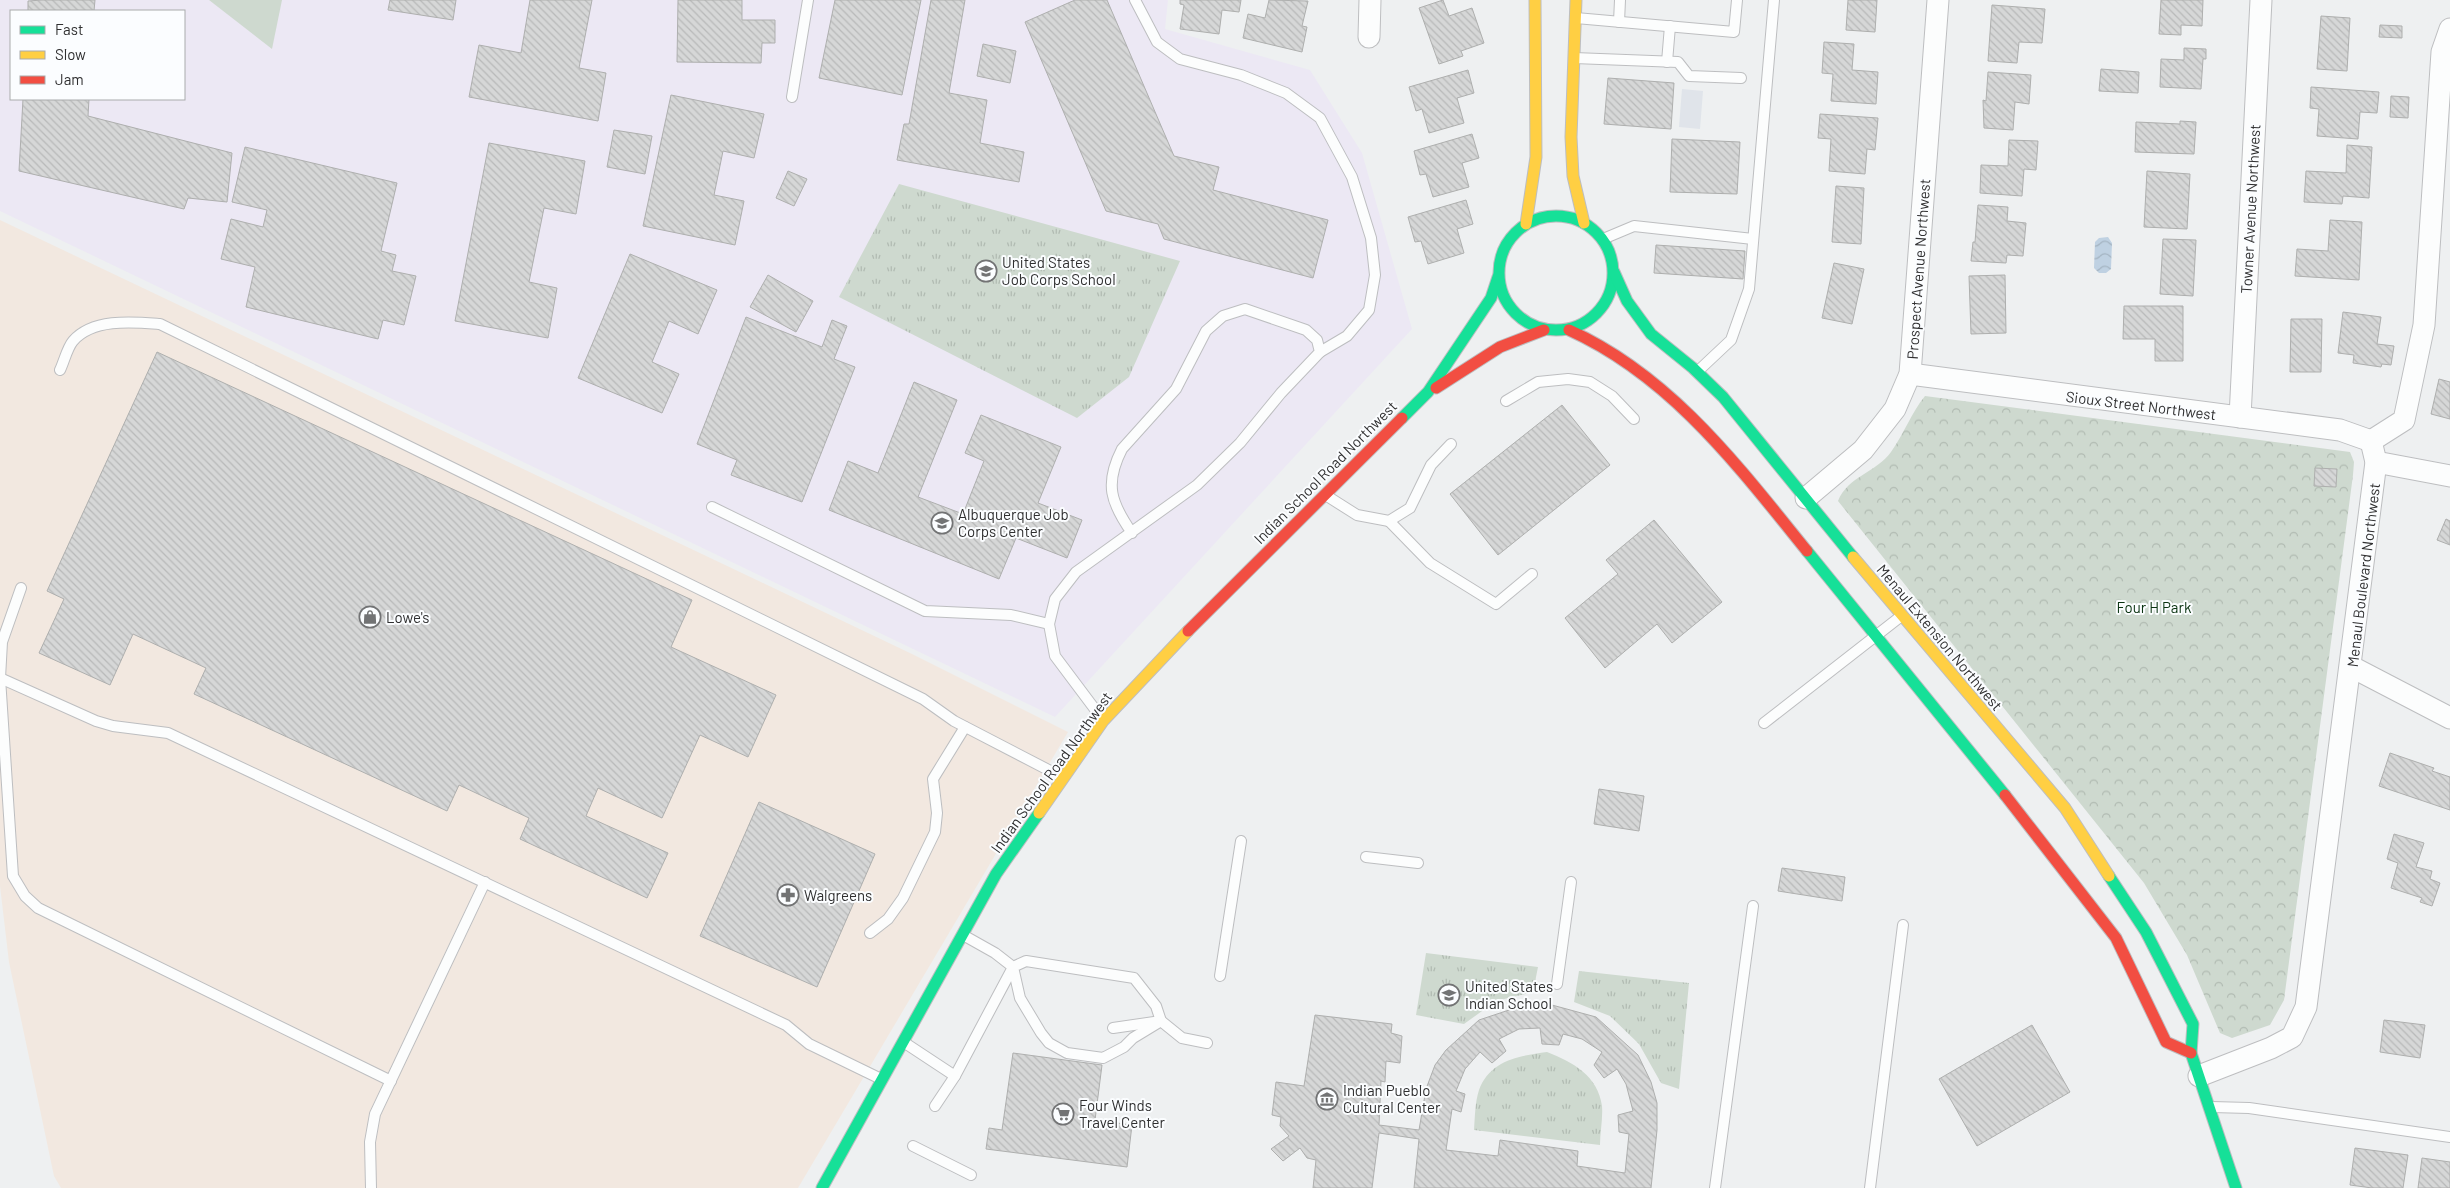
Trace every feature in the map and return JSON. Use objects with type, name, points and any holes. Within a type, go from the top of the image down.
[{"type":"main road","points":[[1526,224],[1536,157],[1535,0]]},
{"type":"main road","points":[[1576,0],[1571,137],[1573,176],[1584,223]]},
{"type":"main road","points":[[1569,330],[1588,322],[1602,309],[1611,291],[1614,272],[1611,255],[1603,239],[1584,223],[1570,217],[1540,218],[1526,224],[1514,234],[1505,247],[1500,262],[1498,277],[1503,295],[1512,311],[1527,323],[1544,330],[1569,330],[1594,340],[1665,390],[1702,426],[1741,469],[2038,836],[2116,938],[2166,1042],[2191,1054]]},
{"type":"main road","name":"Menaul Extension Northwest","points":[[1614,272],[1627,301],[1651,334],[1724,397],[1901,616],[2070,817],[2146,932],[2193,1024],[2191,1054],[2236,1188]]},
{"type":"main road","name":"Indian School Road Northwest","points":[[822,1188],[996,874],[1103,721],[1146,673],[1428,392],[1491,298],[1498,277]]},
{"type":"main road","name":"Indian School Road Northwest","points":[[1428,392],[1463,372],[1502,344],[1524,334],[1544,330]]},
{"type":"street","points":[[1369,38],[1370,0]]},
{"type":"street","name":"Prospect Avenue Northwest","points":[[1806,498],[1863,450],[1895,409],[1910,374],[1938,0]]},
{"type":"street","name":"Towner Avenue Northwest","points":[[2240,418],[2261,0]]},
{"type":"street","points":[[2371,441],[2404,420],[2424,325],[2442,52],[2450,29]]},
{"type":"street","name":"Sioux Street Northwest","points":[[1910,374],[2340,430],[2371,441]]},
{"type":"street","name":"Menaul Boulevard Northwest","points":[[2199,1076],[2271,1048],[2292,1037],[2306,1007],[2352,667],[2376,462],[2371,441]]},
{"type":"street","points":[[2376,462],[2450,476]]},
{"type":"street","points":[[2352,667],[2450,718]]},
{"type":"lane","points":[[792,97],[808,0]]},
{"type":"lane","points":[[1103,721],[1055,656],[1048,624],[1055,599],[1076,572],[1197,485],[1240,443],[1281,393],[1320,352],[1347,336],[1369,310],[1375,275],[1370,238],[1352,177],[1320,118],[1286,93],[1241,75],[1180,60],[1157,42],[1135,0]]},
{"type":"lane","points":[[1618,22],[1620,0]]},
{"type":"lane","points":[[1575,18],[1734,32],[1737,0]]},
{"type":"lane","points":[[1697,372],[1731,340],[1750,288],[1774,0]]},
{"type":"lane","points":[[1668,62],[1670,26]]},
{"type":"lane","points":[[1573,58],[1678,62],[1689,76],[1741,78]]},
{"type":"lane","points":[[1603,239],[1634,226],[1753,239]]},
{"type":"lane","points":[[1132,533],[1116,509],[1112,489],[1116,460],[1122,449],[1176,389],[1206,331],[1223,316],[1246,309],[1306,330],[1317,340],[1320,352]]},
{"type":"lane","points":[[60,370],[74,341],[95,327],[128,322],[160,324],[923,699],[966,727],[1063,778]]},
{"type":"lane","points":[[1506,401],[1538,382],[1575,380],[1590,382],[1612,396],[1634,419]]},
{"type":"lane","points":[[1389,521],[1410,508],[1431,465],[1451,444]]},
{"type":"lane","points":[[1324,494],[1357,515],[1389,521],[1430,563],[1496,604],[1532,574]]},
{"type":"lane","points":[[712,507],[925,611],[1010,615],[1048,624]]},
{"type":"lane","points":[[21,588],[2,642],[0,678],[14,876],[25,896],[38,908],[391,1081]]},
{"type":"lane","points":[[1764,723],[1901,616]]},
{"type":"lane","points":[[0,678],[96,721],[113,726],[168,732],[786,1025],[809,1044],[883,1080]]},
{"type":"lane","points":[[870,933],[888,919],[903,898],[935,832],[937,814],[933,779],[966,727]]},
{"type":"lane","points":[[1220,976],[1241,841]]},
{"type":"lane","points":[[1366,857],[1418,863]]},
{"type":"lane","points":[[371,1188],[371,1130],[375,1114],[485,882]]},
{"type":"lane","points":[[1557,984],[1571,882]]},
{"type":"lane","points":[[1715,1188],[1753,906]]},
{"type":"lane","points":[[1870,1188],[1903,925]]},
{"type":"lane","points":[[963,935],[995,953],[1013,967],[1020,998],[1041,1033],[1049,1043],[1067,1054],[1103,1058],[1124,1047],[1133,1038],[1162,1021]]},
{"type":"lane","points":[[936,1106],[955,1076],[1013,967],[1026,961],[1134,978],[1156,1006],[1162,1021],[1182,1038],[1207,1043]]},
{"type":"lane","points":[[1113,1028],[1162,1021]]},
{"type":"lane","points":[[904,1042],[955,1076]]},
{"type":"lane","points":[[2208,1107],[2250,1108],[2450,1137]]},
{"type":"lane","points":[[913,1146],[970,1175]]},
{"type":"shaded area","name":"Albuquerque Job Corps Center","points":[[0,0],[1168,0],[1165,29],[1310,70],[1362,153],[1412,329],[1055,717],[0,211]]},
{"type":"shaded area","points":[[1682,89],[1703,91],[1700,129],[1679,127]]},
{"type":"shaded area","points":[[0,220],[912,654],[1068,732],[798,1188],[61,1188],[54,1176],[9,962],[0,886]]},
{"type":"green space","points":[[209,0],[282,0],[272,49]]},
{"type":"green space","points":[[899,184],[1180,261],[1129,377],[1077,418],[839,297]]},
{"type":"green space","name":"Four H Park","points":[[1925,396],[2350,452],[2354,462],[2353,475],[2284,1000],[2270,1025],[2232,1038],[2220,1033],[2187,955],[2144,883],[1838,501],[1855,480],[1878,465],[1891,452]]},
{"type":"green space","points":[[1426,953],[1538,967],[1533,992],[1496,1001],[1464,1024],[1416,1015]]},
{"type":"green space","points":[[1579,971],[1689,983],[1679,1089],[1661,1083],[1639,1044],[1610,1016],[1574,1002]]},
{"type":"green space","points":[[1547,1052],[1575,1066],[1590,1078],[1595,1086],[1600,1095],[1602,1106],[1600,1145],[1474,1130],[1479,1090],[1490,1072],[1507,1061],[1526,1055]]},
{"type":"water","points":[[2108,237],[2112,243],[2111,269],[2106,273],[2099,273],[2094,268],[2095,242],[2099,238]]},
{"type":"building","points":[[95,0],[94,10],[28,10],[28,1]]},
{"type":"building","points":[[390,0],[456,0],[453,20],[388,10]]},
{"type":"building","points":[[530,0],[592,0],[579,68],[606,73],[598,121],[469,97],[479,45],[521,53]]},
{"type":"building","points":[[678,0],[742,0],[742,20],[775,20],[775,43],[762,43],[761,63],[677,62]]},
{"type":"building","points":[[835,0],[921,0],[902,95],[819,78]]},
{"type":"building","points":[[931,0],[965,0],[949,93],[987,100],[980,143],[1024,152],[1019,182],[897,160],[904,124],[909,124]]},
{"type":"building","points":[[1075,0],[1107,0],[1174,156],[1219,167],[1213,190],[1328,220],[1313,278],[1164,239],[1158,224],[1106,211],[1025,22]]},
{"type":"building","points":[[1180,0],[1241,0],[1239,12],[1222,10],[1219,34],[1180,29],[1184,5],[1180,4]]},
{"type":"building","points":[[1269,0],[1308,1],[1302,26],[1307,27],[1302,52],[1243,38],[1248,14],[1265,18]]},
{"type":"building","points":[[1443,0],[1449,16],[1472,8],[1484,43],[1461,51],[1463,56],[1439,64],[1419,8]]},
{"type":"building","points":[[1848,0],[1877,0],[1875,32],[1846,30]]},
{"type":"building","points":[[2161,0],[2203,0],[2202,26],[2181,25],[2181,35],[2159,34]]},
{"type":"building","points":[[1992,5],[2045,9],[2042,43],[2019,42],[2017,63],[1988,61]]},
{"type":"building","points":[[2321,16],[2350,18],[2347,71],[2317,69]]},
{"type":"building","points":[[2380,25],[2402,26],[2402,38],[2379,37]]},
{"type":"building","points":[[1824,42],[1854,44],[1852,70],[1878,72],[1876,104],[1831,101],[1833,74],[1822,73]]},
{"type":"building","points":[[983,44],[1016,51],[1010,83],[977,76]]},
{"type":"building","points":[[2184,48],[2206,49],[2206,59],[2203,59],[2201,89],[2160,87],[2161,59],[2184,60]]},
{"type":"building","points":[[2101,69],[2139,72],[2138,93],[2099,91]]},
{"type":"building","points":[[1468,70],[1474,93],[1457,98],[1464,123],[1429,133],[1422,109],[1416,111],[1409,87]]},
{"type":"building","points":[[1988,72],[2031,75],[2029,104],[2015,102],[2013,130],[1984,128],[1983,100],[1986,101]]},
{"type":"building","points":[[1608,78],[1674,83],[1671,129],[1604,124]]},
{"type":"building","points":[[2311,87],[2379,92],[2377,113],[2360,112],[2358,139],[2317,136],[2319,109],[2310,108]]},
{"type":"building","points":[[671,95],[764,114],[754,158],[723,151],[714,195],[744,201],[735,245],[643,226]]},
{"type":"building","points":[[2391,96],[2409,97],[2408,118],[2390,117]]},
{"type":"building","points":[[23,100],[89,100],[88,116],[232,153],[227,202],[188,198],[184,209],[19,171]]},
{"type":"building","points":[[1820,114],[1878,118],[1875,150],[1867,149],[1865,174],[1829,171],[1831,139],[1818,138]]},
{"type":"building","points":[[2180,121],[2196,122],[2194,154],[2135,152],[2136,122],[2180,124]]},
{"type":"building","points":[[614,130],[652,136],[645,174],[607,167]]},
{"type":"building","points":[[1472,134],[1479,158],[1462,163],[1469,187],[1433,197],[1426,174],[1420,175],[1414,151]]},
{"type":"building","points":[[1672,139],[1740,142],[1737,194],[1670,192]]},
{"type":"building","points":[[2009,140],[2038,141],[2036,170],[2024,169],[2022,196],[1980,193],[1981,165],[2008,166]]},
{"type":"building","points":[[489,143],[585,161],[576,214],[544,208],[529,282],[557,288],[548,338],[455,321]]},
{"type":"building","points":[[2347,145],[2372,147],[2369,198],[2343,196],[2342,204],[2304,202],[2306,171],[2346,173]]},
{"type":"building","points":[[245,147],[397,183],[381,251],[396,255],[392,271],[416,276],[404,325],[383,320],[378,339],[246,307],[255,267],[221,259],[231,219],[263,227],[267,210],[232,202]]},
{"type":"building","points":[[788,171],[807,179],[794,206],[776,198]]},
{"type":"building","points":[[2147,171],[2190,174],[2187,229],[2144,227]]},
{"type":"building","points":[[1836,186],[1864,188],[1861,244],[1832,242]]},
{"type":"building","points":[[1466,200],[1473,224],[1457,229],[1464,253],[1428,264],[1421,241],[1415,242],[1408,217]]},
{"type":"building","points":[[1978,205],[2008,207],[2007,221],[2026,223],[2023,256],[2007,255],[2006,263],[1971,261],[1973,242],[1975,242]]},
{"type":"building","points":[[2330,220],[2362,222],[2359,280],[2295,276],[2297,249],[2328,251]]},
{"type":"building","points":[[2163,239],[2196,240],[2193,296],[2160,294]]},
{"type":"building","points":[[1656,245],[1745,251],[1743,279],[1654,273]]},
{"type":"building","points":[[630,254],[717,290],[698,334],[669,321],[652,362],[679,374],[662,413],[578,378]]},
{"type":"building","points":[[1834,263],[1864,269],[1852,324],[1822,318]]},
{"type":"building","points":[[768,275],[813,301],[796,332],[750,307]]},
{"type":"building","points":[[2005,275],[2006,333],[1971,334],[1969,276]]},
{"type":"building","points":[[2124,306],[2183,306],[2183,361],[2155,361],[2155,339],[2123,339]]},
{"type":"building","points":[[2343,312],[2381,317],[2377,344],[2394,346],[2391,365],[2382,364],[2381,367],[2353,363],[2354,355],[2338,353]]},
{"type":"building","points":[[746,317],[822,347],[832,320],[847,326],[834,359],[855,367],[802,502],[731,475],[737,460],[697,444]]},
{"type":"building","points":[[2291,319],[2322,319],[2321,372],[2290,372]]},
{"type":"building","name":"Lowe's","points":[[157,352],[692,600],[671,647],[776,695],[748,757],[700,735],[662,818],[598,788],[586,816],[668,853],[647,898],[520,839],[529,818],[459,785],[447,811],[194,694],[206,668],[133,634],[110,685],[39,653],[64,599],[47,591]]},
{"type":"building","points":[[2439,379],[2450,382],[2450,419],[2431,414]]},
{"type":"building","points":[[914,382],[957,400],[918,497],[963,514],[984,461],[965,453],[981,415],[1061,447],[1038,503],[1082,520],[1067,558],[1016,538],[999,579],[829,510],[848,461],[878,473]]},
{"type":"building","points":[[1562,405],[1610,465],[1498,555],[1450,494]]},
{"type":"building","points":[[2315,468],[2337,469],[2336,487],[2314,486]]},
{"type":"building","points":[[2446,519],[2450,521],[2450,545],[2437,540]]},
{"type":"building","points":[[1654,520],[1722,602],[1672,643],[1657,624],[1605,668],[1565,618],[1618,574],[1606,560]]},
{"type":"building","points":[[2390,753],[2434,768],[2432,771],[2450,777],[2450,810],[2379,786]]},
{"type":"building","points":[[1599,789],[1644,796],[1639,831],[1594,824]]},
{"type":"building","name":"Walgreens","points":[[759,802],[875,854],[817,987],[700,936]]},
{"type":"building","points":[[2394,834],[2424,843],[2416,867],[2432,871],[2430,879],[2440,883],[2432,906],[2420,902],[2422,898],[2391,888],[2398,863],[2387,859]]},
{"type":"building","points":[[1782,868],[1845,877],[1842,901],[1778,891]]},
{"type":"building","name":"Indian Pueblo Cultural Center","points":[[1524,1005],[1552,1005],[1596,1017],[1638,1055],[1651,1082],[1657,1103],[1657,1130],[1651,1188],[1414,1188],[1419,1139],[1379,1133],[1372,1188],[1313,1188],[1316,1160],[1307,1158],[1300,1148],[1283,1161],[1271,1149],[1289,1136],[1280,1126],[1281,1117],[1272,1115],[1276,1082],[1304,1086],[1315,1015],[1392,1024],[1391,1033],[1402,1036],[1400,1063],[1386,1061],[1385,1082],[1381,1081],[1379,1125],[1419,1130],[1426,1089],[1435,1065],[1446,1050],[1479,1020]],"holes":[[[1540,1028],[1542,1044],[1559,1045],[1563,1034],[1582,1039],[1602,1052],[1594,1065],[1604,1078],[1617,1069],[1626,1084],[1633,1111],[1618,1115],[1619,1132],[1629,1134],[1625,1173],[1577,1166],[1578,1151],[1500,1140],[1498,1156],[1446,1150],[1452,1109],[1461,1112],[1465,1094],[1456,1091],[1465,1069],[1480,1052],[1492,1063],[1506,1051],[1499,1039],[1519,1029]]]},
{"type":"building","points":[[2384,1020],[2425,1025],[2420,1058],[2380,1052]]},
{"type":"building","points":[[2032,1025],[2070,1092],[1977,1146],[1939,1079]]},
{"type":"building","points":[[1013,1053],[1102,1065],[1095,1120],[1132,1125],[1127,1167],[986,1149],[989,1128],[1002,1130]]},
{"type":"building","points":[[2355,1148],[2408,1155],[2403,1188],[2372,1188],[2350,1185]]},
{"type":"building","points":[[2422,1158],[2450,1162],[2450,1188],[2418,1188]]},
{"type":"traffic: fast","points":[[1556,216],[1578,220],[1597,232],[1609,251],[1613,273],[1609,295],[1597,314],[1578,326],[1556,330],[1534,326],[1515,314],[1503,295],[1499,273],[1503,251],[1515,232],[1534,220],[1556,216]]},
{"type":"traffic: fast","points":[[1614,272],[1627,301],[1651,334],[1693,368],[1723,397],[1853,557]]},
{"type":"traffic: fast","points":[[1402,418],[1428,392],[1491,298],[1498,277]]},
{"type":"traffic: fast","points":[[1807,551],[2005,795]]},
{"type":"traffic: fast","points":[[822,1188],[996,874],[1039,813]]},
{"type":"traffic: fast","points":[[2109,876],[2146,932],[2193,1024],[2191,1053],[2236,1188]]},
{"type":"traffic: slow","points":[[1526,224],[1536,157],[1535,0]]},
{"type":"traffic: slow","points":[[1576,0],[1571,137],[1573,176],[1584,223]]},
{"type":"traffic: slow","points":[[1853,557],[2065,808],[2109,876]]},
{"type":"traffic: slow","points":[[1039,813],[1103,721],[1188,631]]},
{"type":"traffic: jam","points":[[1436,388],[1500,347],[1544,330]]},
{"type":"traffic: jam","points":[[1569,330],[1606,349],[1640,372],[1671,398],[1728,456],[1807,551]]},
{"type":"traffic: jam","points":[[1188,631],[1402,418]]},
{"type":"traffic: jam","points":[[2005,795],[2116,938],[2166,1042],[2191,1053]]},
{"type":"place","name":"United States Job Corps School","points":[[986,271]]},
{"type":"place","name":"Albuquerque Job Corps Center","points":[[942,523]]},
{"type":"place","name":"Lowe's","points":[[370,617]]},
{"type":"place","name":"Walgreens","points":[[788,895]]},
{"type":"place","name":"United States Indian School","points":[[1449,995]]},
{"type":"place","name":"Indian Pueblo Cultural Center","points":[[1327,1099]]},
{"type":"place","name":"Four Winds Travel Center","points":[[1063,1114]]}]
